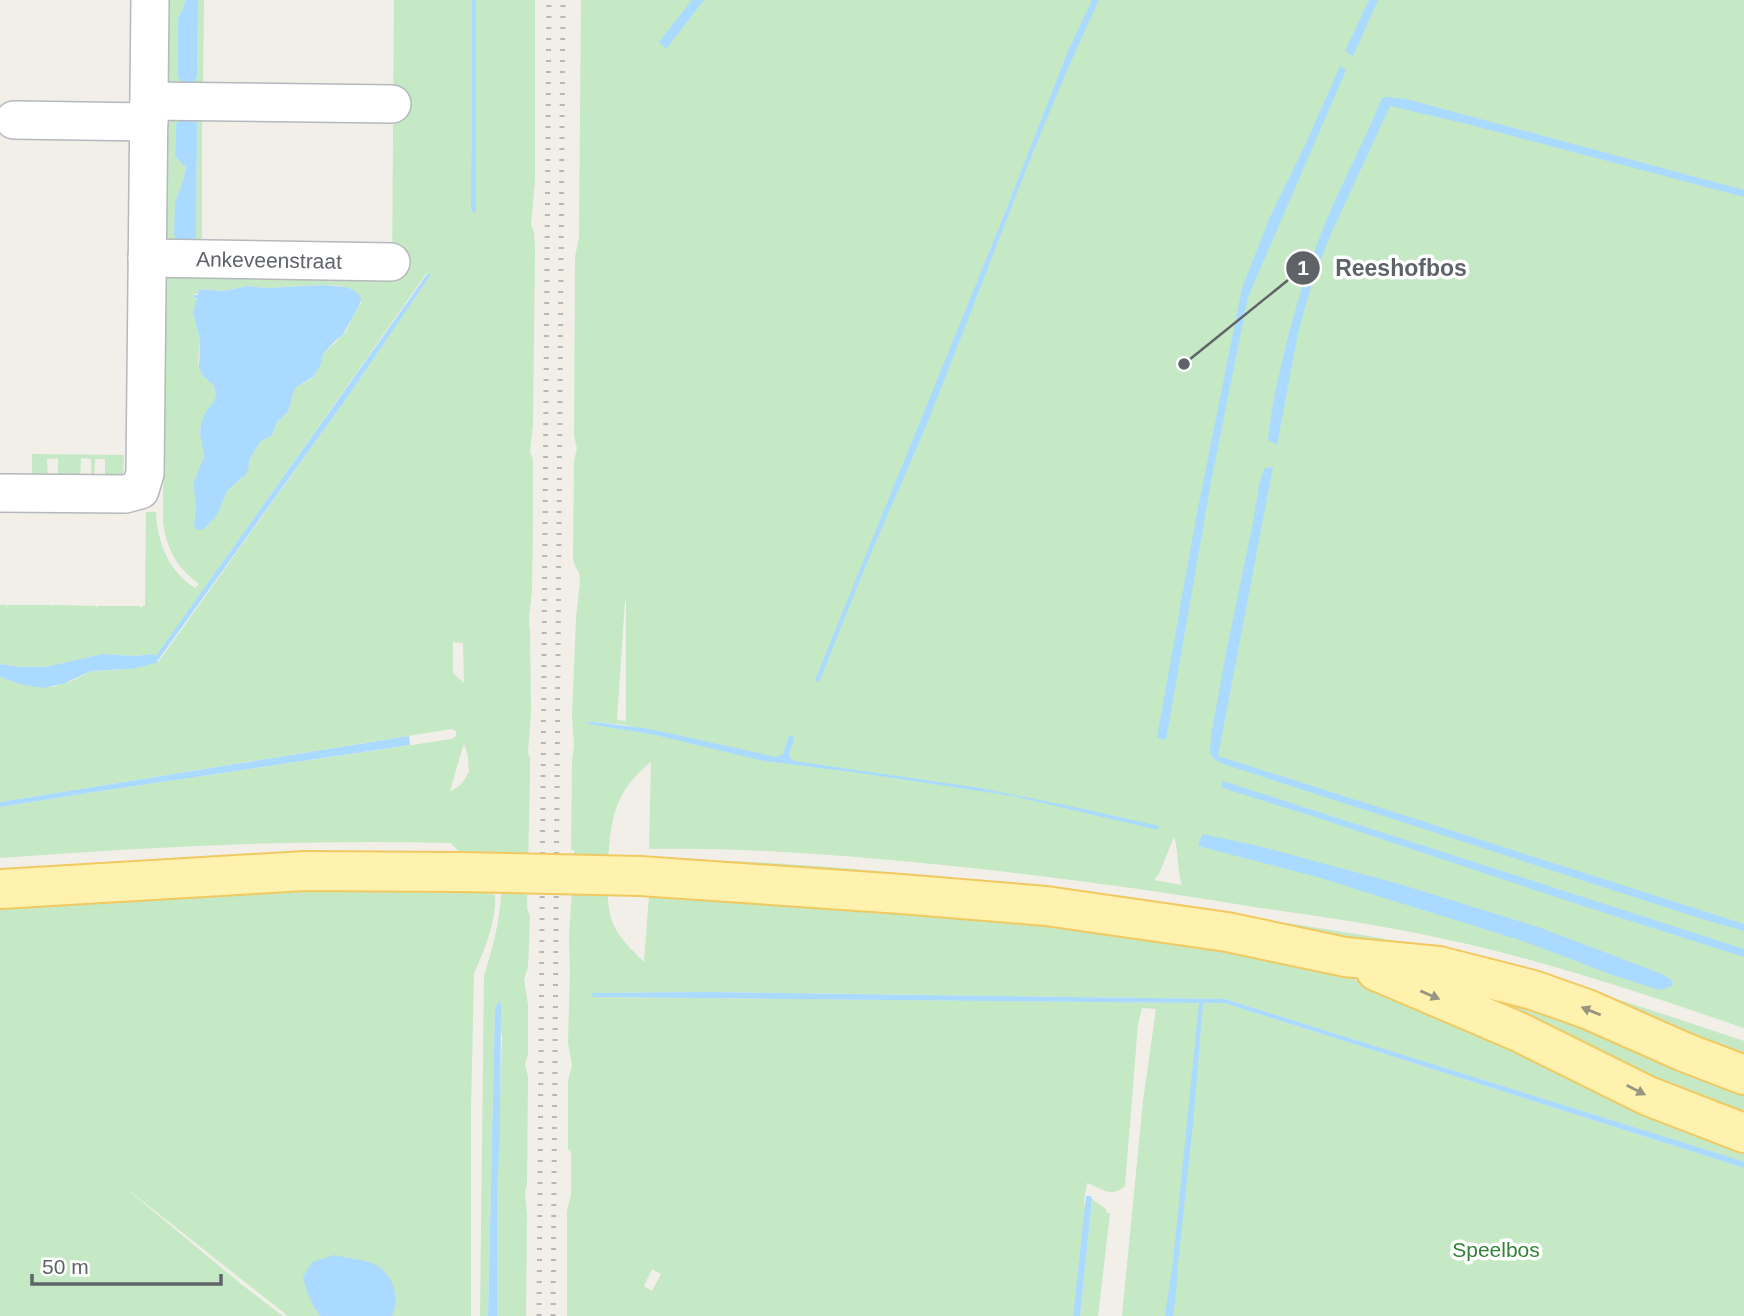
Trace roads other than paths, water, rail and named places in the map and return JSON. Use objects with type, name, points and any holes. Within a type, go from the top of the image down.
[{"type":"main road","points":[[0,889],[305,871],[460,872],[640,876],[1046,906],[1227,932],[1345,957],[1439,966],[1533,989],[1744,1075]]},
{"type":"main road","points":[[1345,957],[1519,1032],[1648,1096],[1744,1133]]},
{"type":"street","points":[[0,493],[125,494],[140,490],[145,473],[150,0]]},
{"type":"street","points":[[14,120],[149,112],[392,104]]},
{"type":"street","name":"Ankeveenstraat","points":[[147,258],[391,262]]},
{"type":"water","points":[[185,0],[198,0],[197,77],[187,84],[178,77],[178,18]]},
{"type":"water","points":[[472,0],[476,0],[476,211],[473,213],[471,208]]},
{"type":"water","points":[[692,0],[704,0],[666,49],[659,42]]},
{"type":"water","points":[[1092,0],[1099,0],[1037,142],[936,402],[819,682],[815,680],[1068,51]]},
{"type":"water","points":[[1369,0],[1378,0],[1353,56],[1345,51]]},
{"type":"water","points":[[1340,66],[1346,70],[1248,297],[1211,482],[1166,740],[1157,738],[1196,518],[1242,288],[1270,217]]},
{"type":"water","points":[[1382,98],[1406,99],[1744,190],[1744,197],[1390,106],[1313,279],[1298,333],[1277,445],[1268,439],[1271,416],[1285,349],[1303,284],[1333,205]]},
{"type":"water","points":[[181,118],[196,120],[197,126],[196,238],[192,243],[180,243],[174,235],[175,202],[186,168],[175,156],[176,124]]},
{"type":"water","points":[[428,273],[430,276],[344,402],[156,663],[131,669],[91,671],[63,684],[43,688],[0,677],[0,664],[45,667],[103,654],[156,656]]},
{"type":"water","points":[[324,285],[354,290],[361,299],[359,306],[343,335],[323,354],[313,377],[296,387],[288,412],[277,422],[272,435],[260,442],[250,459],[248,470],[227,491],[217,515],[204,529],[197,530],[194,526],[196,504],[193,484],[204,456],[201,423],[216,395],[214,386],[203,376],[199,367],[200,340],[193,313],[197,298],[194,298],[194,295],[198,295],[199,289],[223,291],[248,286],[267,288]]},
{"type":"water","points":[[1273,467],[1218,756],[1744,924],[1744,931],[1220,763],[1212,757],[1211,736],[1259,484],[1265,468]]},
{"type":"water","points":[[583,723],[650,729],[776,757],[783,754],[789,736],[792,735],[794,738],[789,755],[794,761],[980,788],[1159,826],[1158,830],[1013,796],[764,761],[655,735]]},
{"type":"water","points":[[409,736],[410,745],[0,807],[0,802]]},
{"type":"water","points":[[1223,781],[1744,949],[1744,957],[1232,791],[1221,787]]},
{"type":"water","points":[[1202,834],[1263,847],[1399,884],[1538,927],[1662,974],[1673,981],[1672,986],[1660,990],[1526,942],[1317,877],[1198,846]]},
{"type":"water","points":[[712,992],[1225,999],[1739,1160],[1744,1162],[1744,1168],[1224,1003],[1203,1003],[1176,1294],[1173,1316],[1165,1316],[1173,1262],[1199,1003],[593,997],[592,993]]},
{"type":"water","points":[[498,1002],[501,1006],[497,1316],[488,1316],[495,1010]]},
{"type":"water","points":[[1086,1196],[1091,1196],[1092,1199],[1080,1316],[1073,1316]]},
{"type":"water","points":[[335,1255],[376,1265],[389,1276],[395,1291],[392,1316],[321,1316],[312,1302],[303,1277],[312,1262]]},
{"type":"railway","points":[[539,1316],[549,0]]},
{"type":"railway","points":[[553,1316],[563,0]]},
{"type":"place","name":"Reeshofbos","points":[[1184,364]]},
{"type":"park label","name":"Speelbos","points":[[1496,1249]]}]
